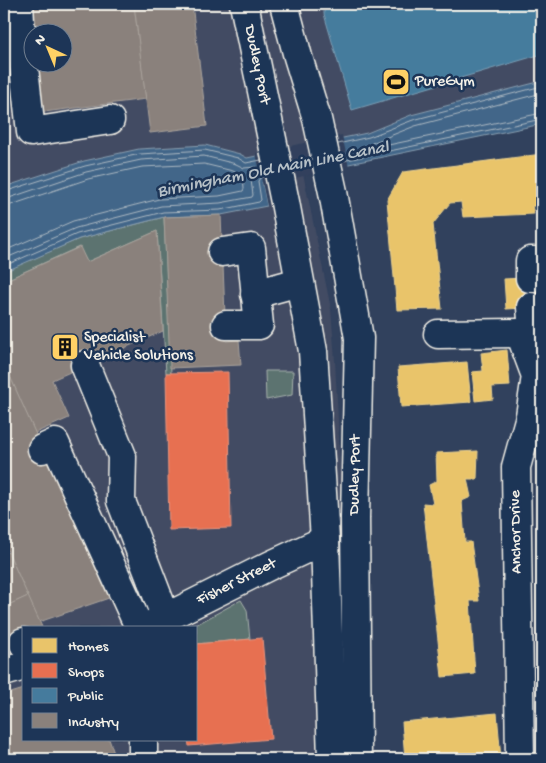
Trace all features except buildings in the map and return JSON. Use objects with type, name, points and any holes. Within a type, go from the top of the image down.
[{"type":"main road","points":[[19,4],[19,43],[31,132],[110,120]]},
{"type":"main road","name":"Dudley Port","points":[[244,4],[285,202],[313,351],[325,540],[332,759]]},
{"type":"main road","name":"Dudley Port","points":[[284,4],[317,119],[333,192],[359,338],[355,565],[357,759]]},
{"type":"main road","points":[[222,252],[250,248],[258,325],[226,325]]},
{"type":"main road","points":[[256,294],[300,282]]},
{"type":"main road","points":[[438,334],[531,326]]},
{"type":"main road","name":"Anchor Drive","points":[[520,759],[516,467],[530,416],[536,376],[531,326]]},
{"type":"main road","points":[[85,365],[122,456],[121,501],[156,622]]},
{"type":"main road","points":[[42,449],[55,444],[73,499],[138,626]]},
{"type":"main road","name":"Fisher Street","points":[[156,622],[325,540],[342,527],[342,499],[356,472]]},
{"type":"main road","points":[[325,540],[342,548],[355,565]]},
{"type":"main road","points":[[4,672],[22,667]]},
{"type":"shaded area","points":[[4,4],[542,4],[542,109],[301,164],[331,309],[342,499],[345,759],[4,759]]},
{"type":"green space","points":[[164,217],[171,373],[166,373],[157,231],[87,262],[79,247],[4,281],[4,272],[9,269],[79,239]]},
{"type":"green space","points":[[265,371],[293,371],[292,395],[266,400]]},
{"type":"green space","points":[[241,600],[247,610],[250,639],[198,644],[198,626],[194,626]]},
{"type":"water","name":"Birmingham Old Main Line Canal","points":[[542,81],[542,124],[262,182],[267,206],[221,215],[164,217],[79,239],[4,272],[4,187],[84,161],[139,149],[205,145],[240,154],[247,158],[367,133],[411,115]]},
{"type":"pier","points":[[342,135],[349,167],[265,184],[269,205],[267,206],[256,153]]},
{"type":"place","name":"PureGym","points":[[396,82]]},
{"type":"place","name":"Specialist Vehicle Solutions","points":[[65,347]]}]
